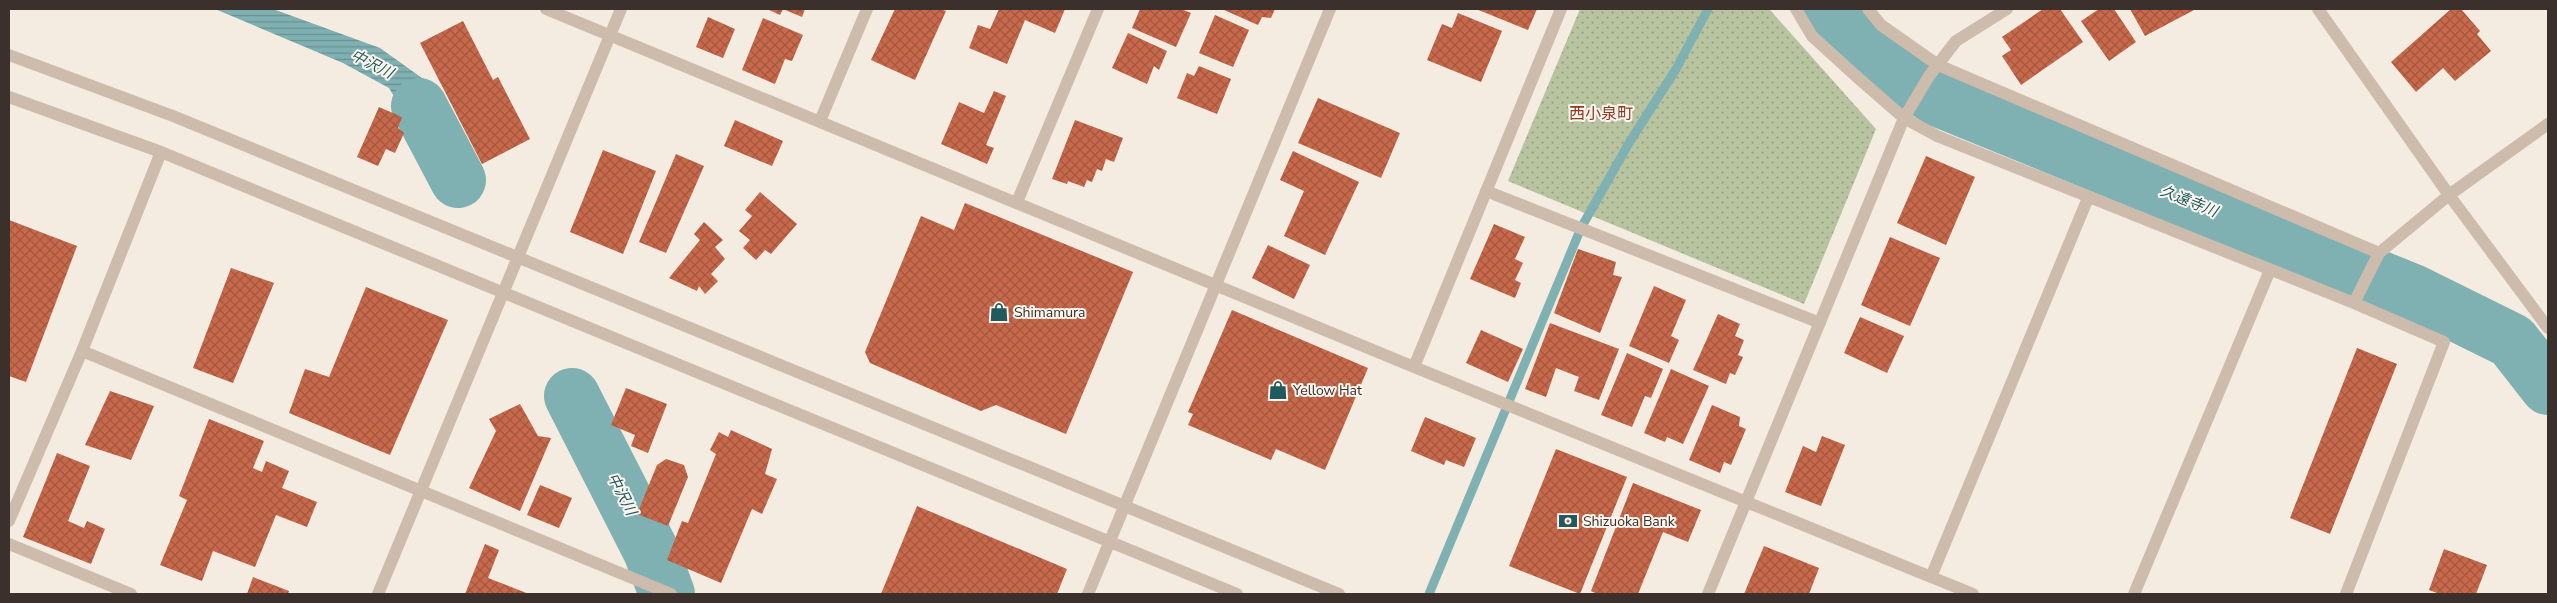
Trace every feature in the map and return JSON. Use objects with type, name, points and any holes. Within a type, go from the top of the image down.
[{"type":"street","points":[[546,9],[1017,202],[1216,286],[1973,594]]},
{"type":"street","points":[[378,594],[621,9]]},
{"type":"street","points":[[820,121],[866,9]]},
{"type":"street","points":[[1017,202],[1098,9]]},
{"type":"street","points":[[1088,594],[1330,9]]},
{"type":"street","points":[[1414,367],[1561,9]]},
{"type":"street","points":[[1796,9],[1812,36],[1904,118],[1937,136],[2270,270],[2356,299],[2444,342],[2346,594]]},
{"type":"street","points":[[1868,9],[1882,25],[1938,65],[2379,253]]},
{"type":"street","points":[[1708,594],[1904,118],[1929,76],[1956,41],[2007,9]]},
{"type":"street","points":[[2318,9],[2449,195],[2548,328]]},
{"type":"street","points":[[9,56],[173,116],[1339,594]]},
{"type":"street","points":[[9,96],[161,152],[502,294],[1237,594]]},
{"type":"street","points":[[2356,299],[2379,253],[2449,195],[2548,124]]},
{"type":"street","points":[[9,522],[14,492],[82,351],[161,152]]},
{"type":"street","points":[[1486,191],[1820,323]]},
{"type":"street","points":[[1931,577],[2088,198]]},
{"type":"street","points":[[2134,594],[2270,270]]},
{"type":"street","points":[[82,351],[671,594]]},
{"type":"street","points":[[9,544],[131,594]]},
{"type":"green space","points":[[1580,9],[1769,9],[1876,129],[1804,304],[1508,181]]},
{"type":"water","points":[[215,9],[273,9],[380,48],[429,83],[476,170],[443,178],[389,88],[343,63]]},
{"type":"building","points":[[767,9],[783,9],[780,15]]},
{"type":"building","points":[[783,9],[805,9],[802,17]]},
{"type":"building","points":[[895,9],[941,9],[946,11],[915,80],[871,60]]},
{"type":"building","points":[[999,9],[1065,9],[1055,33],[1025,20],[1007,64],[969,48],[978,25],[990,29]]},
{"type":"building","points":[[1140,9],[1181,9],[1191,13],[1176,47],[1132,28]]},
{"type":"building","points":[[1225,9],[1275,9],[1271,18],[1262,17],[1258,25]]},
{"type":"building","points":[[1476,9],[1537,9],[1528,30]]},
{"type":"building","points":[[2043,9],[2060,9],[2083,42],[2021,85],[2002,56],[2011,50],[2002,37]]},
{"type":"building","points":[[2099,9],[2114,9],[2136,42],[2109,61],[2081,21]]},
{"type":"building","points":[[2130,9],[2196,9],[2145,36]]},
{"type":"building","points":[[2451,9],[2461,9],[2480,31],[2477,34],[2491,51],[2455,81],[2443,68],[2416,92],[2391,62]]},
{"type":"building","points":[[1458,13],[1502,31],[1481,82],[1427,60],[1442,24],[1452,28]]},
{"type":"building","points":[[1215,15],[1249,30],[1233,67],[1199,53]]},
{"type":"building","points":[[708,17],[735,29],[723,58],[696,47]]},
{"type":"building","points":[[763,18],[803,35],[792,61],[785,59],[775,84],[742,70]]},
{"type":"building","points":[[463,21],[493,80],[498,77],[530,139],[482,164],[420,43]]},
{"type":"building","points":[[1128,33],[1167,51],[1159,70],[1154,66],[1147,84],[1112,68]]},
{"type":"building","points":[[1199,66],[1231,79],[1217,114],[1177,98],[1187,73],[1194,76]]},
{"type":"building","points":[[994,91],[1006,96],[986,145],[994,148],[987,164],[941,144],[959,102],[984,113]]},
{"type":"building","points":[[1318,98],[1400,133],[1381,178],[1298,143]]},
{"type":"building","points":[[379,107],[402,117],[398,128],[404,133],[395,153],[386,149],[378,166],[357,157]]},
{"type":"building","points":[[735,120],[783,141],[772,166],[724,146]]},
{"type":"building","points":[[1075,120],[1123,138],[1114,162],[1106,159],[1102,171],[1097,169],[1092,182],[1087,180],[1084,187],[1068,181],[1067,184],[1052,179]]},
{"type":"building","points":[[603,150],[656,171],[623,254],[570,232]]},
{"type":"building","points":[[1293,151],[1359,182],[1325,255],[1284,236],[1304,191],[1280,180]]},
{"type":"building","points":[[676,154],[704,166],[666,253],[639,242]]},
{"type":"building","points":[[1926,156],[1975,177],[1946,245],[1897,223]]},
{"type":"building","points":[[760,192],[797,224],[771,254],[765,250],[756,260],[743,248],[750,240],[739,231],[752,216],[745,210]]},
{"type":"building","name":"Shimamura","points":[[965,203],[1133,272],[1066,434],[996,405],[981,411],[870,363],[865,352],[921,216],[954,230]]},
{"type":"building","points":[[9,220],[77,246],[26,382],[9,376]]},
{"type":"building","points":[[704,222],[723,240],[715,247],[725,259],[711,274],[718,281],[705,294],[699,286],[697,291],[669,278],[700,240],[694,234]]},
{"type":"building","points":[[1494,224],[1525,237],[1515,259],[1523,263],[1515,280],[1521,283],[1515,298],[1470,279]]},
{"type":"building","points":[[1890,237],[1940,258],[1910,326],[1861,305]]},
{"type":"building","points":[[1268,245],[1310,265],[1294,299],[1252,278]]},
{"type":"building","points":[[1578,249],[1616,262],[1613,275],[1622,277],[1600,333],[1554,313]]},
{"type":"building","points":[[231,268],[274,283],[233,383],[193,368]]},
{"type":"building","points":[[1654,286],[1686,300],[1671,336],[1679,340],[1669,363],[1629,346]]},
{"type":"building","points":[[366,287],[448,320],[390,455],[289,413],[305,369],[329,377]]},
{"type":"building","name":"Yellow Hat","points":[[1232,310],[1368,368],[1325,470],[1276,449],[1271,460],[1188,425],[1193,414],[1188,412]]},
{"type":"building","points":[[1718,314],[1740,324],[1735,336],[1744,340],[1738,355],[1743,357],[1735,375],[1730,373],[1726,384],[1693,370]]},
{"type":"building","points":[[1860,317],[1904,336],[1887,373],[1844,353]]},
{"type":"building","points":[[1550,323],[1619,349],[1599,400],[1574,391],[1579,377],[1556,368],[1546,397],[1525,389]]},
{"type":"building","points":[[1481,330],[1523,349],[1508,382],[1466,363]]},
{"type":"building","points":[[2357,348],[2397,364],[2330,534],[2290,518]]},
{"type":"building","points":[[1627,353],[1663,369],[1651,398],[1645,396],[1632,427],[1601,415]]},
{"type":"building","points":[[1671,369],[1709,386],[1683,444],[1667,437],[1665,442],[1644,433]]},
{"type":"building","points":[[626,388],[667,404],[648,453],[631,446],[635,435],[611,425]]},
{"type":"building","points":[[110,391],[154,406],[131,460],[85,445]]},
{"type":"building","points":[[520,404],[538,436],[551,438],[520,511],[469,488],[496,431],[489,419]]},
{"type":"building","points":[[1712,405],[1740,417],[1739,426],[1746,429],[1731,465],[1724,462],[1720,473],[1689,460]]},
{"type":"building","points":[[1425,417],[1476,438],[1464,467],[1446,460],[1444,465],[1411,451]]},
{"type":"building","points":[[209,419],[264,441],[253,468],[262,472],[266,461],[289,471],[282,488],[317,502],[307,527],[276,515],[255,567],[213,551],[202,581],[160,565],[187,500],[179,496]]},
{"type":"building","points":[[731,430],[772,449],[765,474],[777,479],[762,514],[752,509],[721,583],[667,560],[682,521],[688,523],[716,454],[710,450],[719,432],[728,437]]},
{"type":"building","points":[[1822,436],[1845,445],[1821,506],[1785,492],[1803,446],[1816,452]]},
{"type":"building","name":"Shizuoka Bank","points":[[1556,449],[1627,477],[1580,594],[1509,566]]},
{"type":"building","points":[[57,453],[90,466],[68,521],[84,528],[87,521],[105,529],[91,564],[23,537]]},
{"type":"building","points":[[666,459],[684,465],[688,477],[668,526],[637,514],[657,465]]},
{"type":"building","points":[[1633,483],[1701,510],[1688,542],[1663,532],[1638,594],[1597,594],[1591,591]]},
{"type":"building","points":[[540,485],[572,498],[559,528],[527,515]]},
{"type":"building","points":[[917,506],[1067,569],[1057,594],[881,594]]},
{"type":"building","points":[[485,544],[499,550],[488,578],[529,594],[465,594]]},
{"type":"building","points":[[1764,546],[1819,568],[1809,594],[1744,594]]},
{"type":"building","points":[[2444,549],[2487,565],[2476,594],[2440,594],[2429,590]]},
{"type":"building","points":[[253,577],[289,591],[288,594],[247,594]]},
{"type":"waterway","points":[[1429,594],[1581,228],[1629,143],[1676,69],[1708,9]]},
{"type":"waterway","name":"久遠寺川","points":[[1831,9],[1867,48],[1909,80],[1939,99],[2415,293],[2512,341],[2548,387]]},
{"type":"waterway","name":"中沢川","points":[[419,106],[458,180]]},
{"type":"waterway","name":"中沢川","points":[[572,396],[651,551],[667,594]]},
{"type":"place","name":"Shimamura","points":[[999,312]]},
{"type":"place","name":"Yellow Hat","points":[[1278,390]]},
{"type":"place","name":"Shizuoka Bank","points":[[1568,521]]},
{"type":"district","name":"西小泉町","points":[[1601,114]]}]
